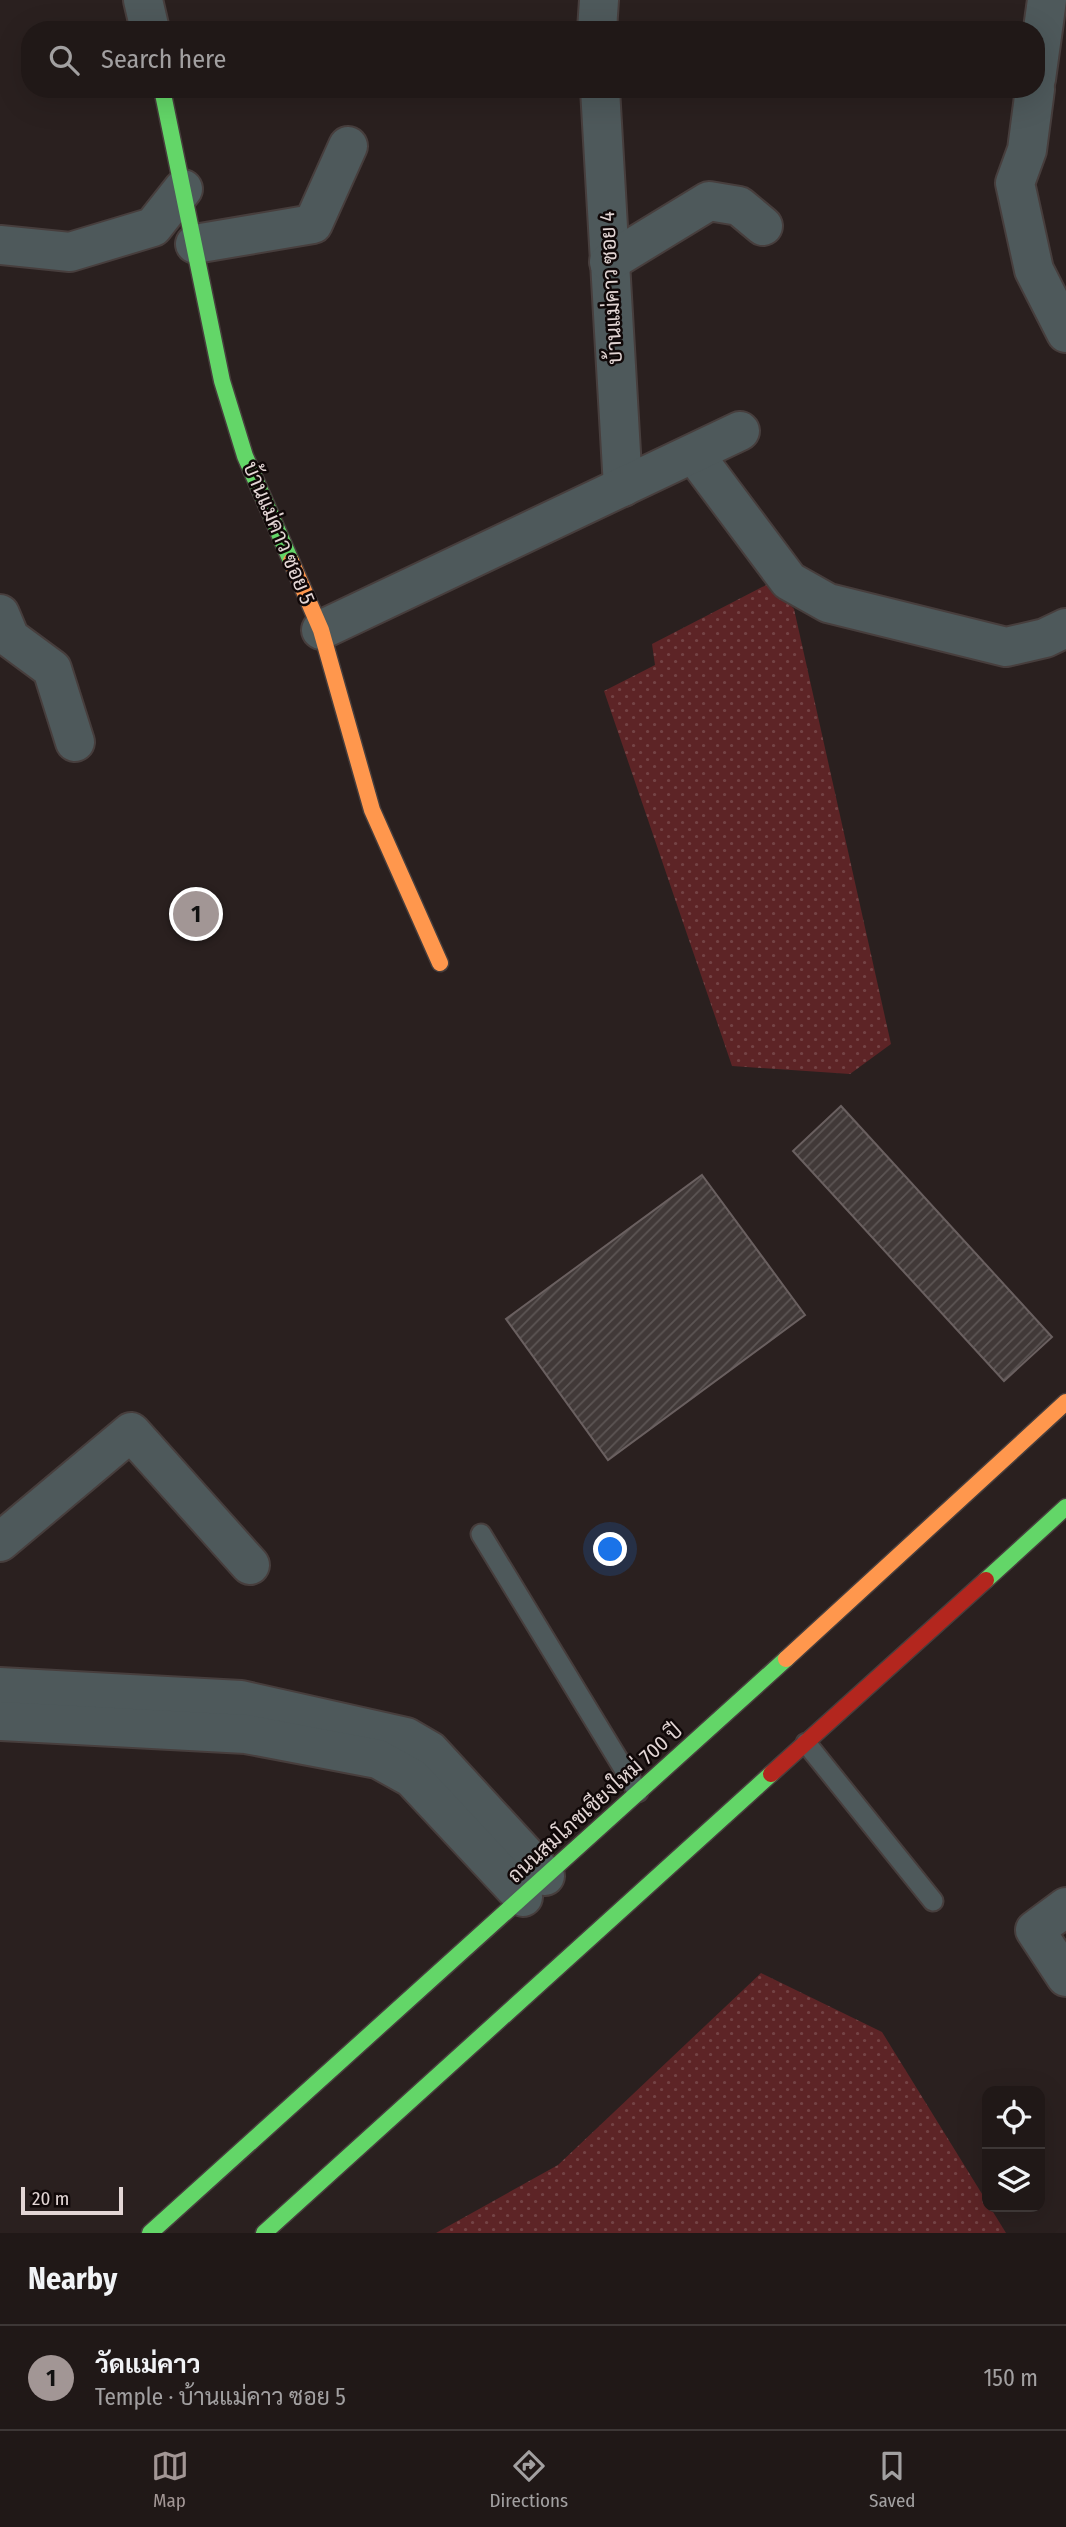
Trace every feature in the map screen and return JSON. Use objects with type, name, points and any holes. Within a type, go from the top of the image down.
[{"type":"main road","name":"บ้านแม่คาว ซอย 5","points":[[164,98],[222,381],[246,456],[321,630],[372,810],[440,963]]},
{"type":"main road","name":"ถนนสมโภชเชียงใหม่ 700 ปี","points":[[150,2233],[1066,1402]]},
{"type":"main road","points":[[264,2233],[1066,1507]]},
{"type":"street","points":[[144,0],[148,21]]},
{"type":"street","points":[[598,21],[599,0]]},
{"type":"street","points":[[1044,21],[1047,0]]},
{"type":"street","name":"บ้านแม่คาว ซอย 4","points":[[600,98],[623,487]]},
{"type":"street","points":[[1034,98],[1027,150],[1014,183],[1034,270],[1066,333]]},
{"type":"street","points":[[195,244],[313,224],[348,146]]},
{"type":"street","points":[[0,244],[70,252],[141,231],[153,227],[183,189]]},
{"type":"street","points":[[609,262],[709,201],[739,206],[763,226]]},
{"type":"street","points":[[321,630],[740,431]]},
{"type":"street","points":[[694,454],[789,581],[828,603],[1006,647],[1045,638],[1066,628]]},
{"type":"street","points":[[0,614],[10,638],[52,668],[75,742]]},
{"type":"street","points":[[0,1542],[131,1432],[250,1565]]},
{"type":"street","points":[[0,1687],[241,1700],[406,1737],[430,1751],[534,1886]]},
{"type":"street","points":[[0,1721],[246,1734],[378,1759],[412,1778],[534,1886]]},
{"type":"street","points":[[1066,1907],[1035,1930],[1066,1977]]},
{"type":"lane","points":[[481,1534],[638,1792]]},
{"type":"lane","points":[[806,1743],[933,1901]]},
{"type":"shaded area","points":[[770,583],[794,609],[891,1044],[850,1074],[732,1066],[604,691],[655,665],[652,644]]},
{"type":"shaded area","points":[[761,1973],[882,2032],[982,2194],[982,2212],[993,2212],[1006,2233],[436,2233],[558,2165]]},
{"type":"building","points":[[841,1106],[1052,1337],[1004,1381],[793,1151]]},
{"type":"building","points":[[702,1175],[805,1315],[608,1460],[506,1319]]},
{"type":"traffic: fast","points":[[164,98],[222,381],[245,456],[291,561]]},
{"type":"traffic: fast","points":[[986,1580],[1066,1507]]},
{"type":"traffic: fast","points":[[150,2233],[786,1659]]},
{"type":"traffic: fast","points":[[264,2233],[771,1774]]},
{"type":"traffic: slow","points":[[291,561],[321,630],[372,810],[440,963]]},
{"type":"traffic: slow","points":[[786,1659],[1066,1402]]},
{"type":"traffic: jam","points":[[771,1774],[986,1580]]},
{"type":"place","name":"วัดแม่คาว","points":[[196,914]]}]
